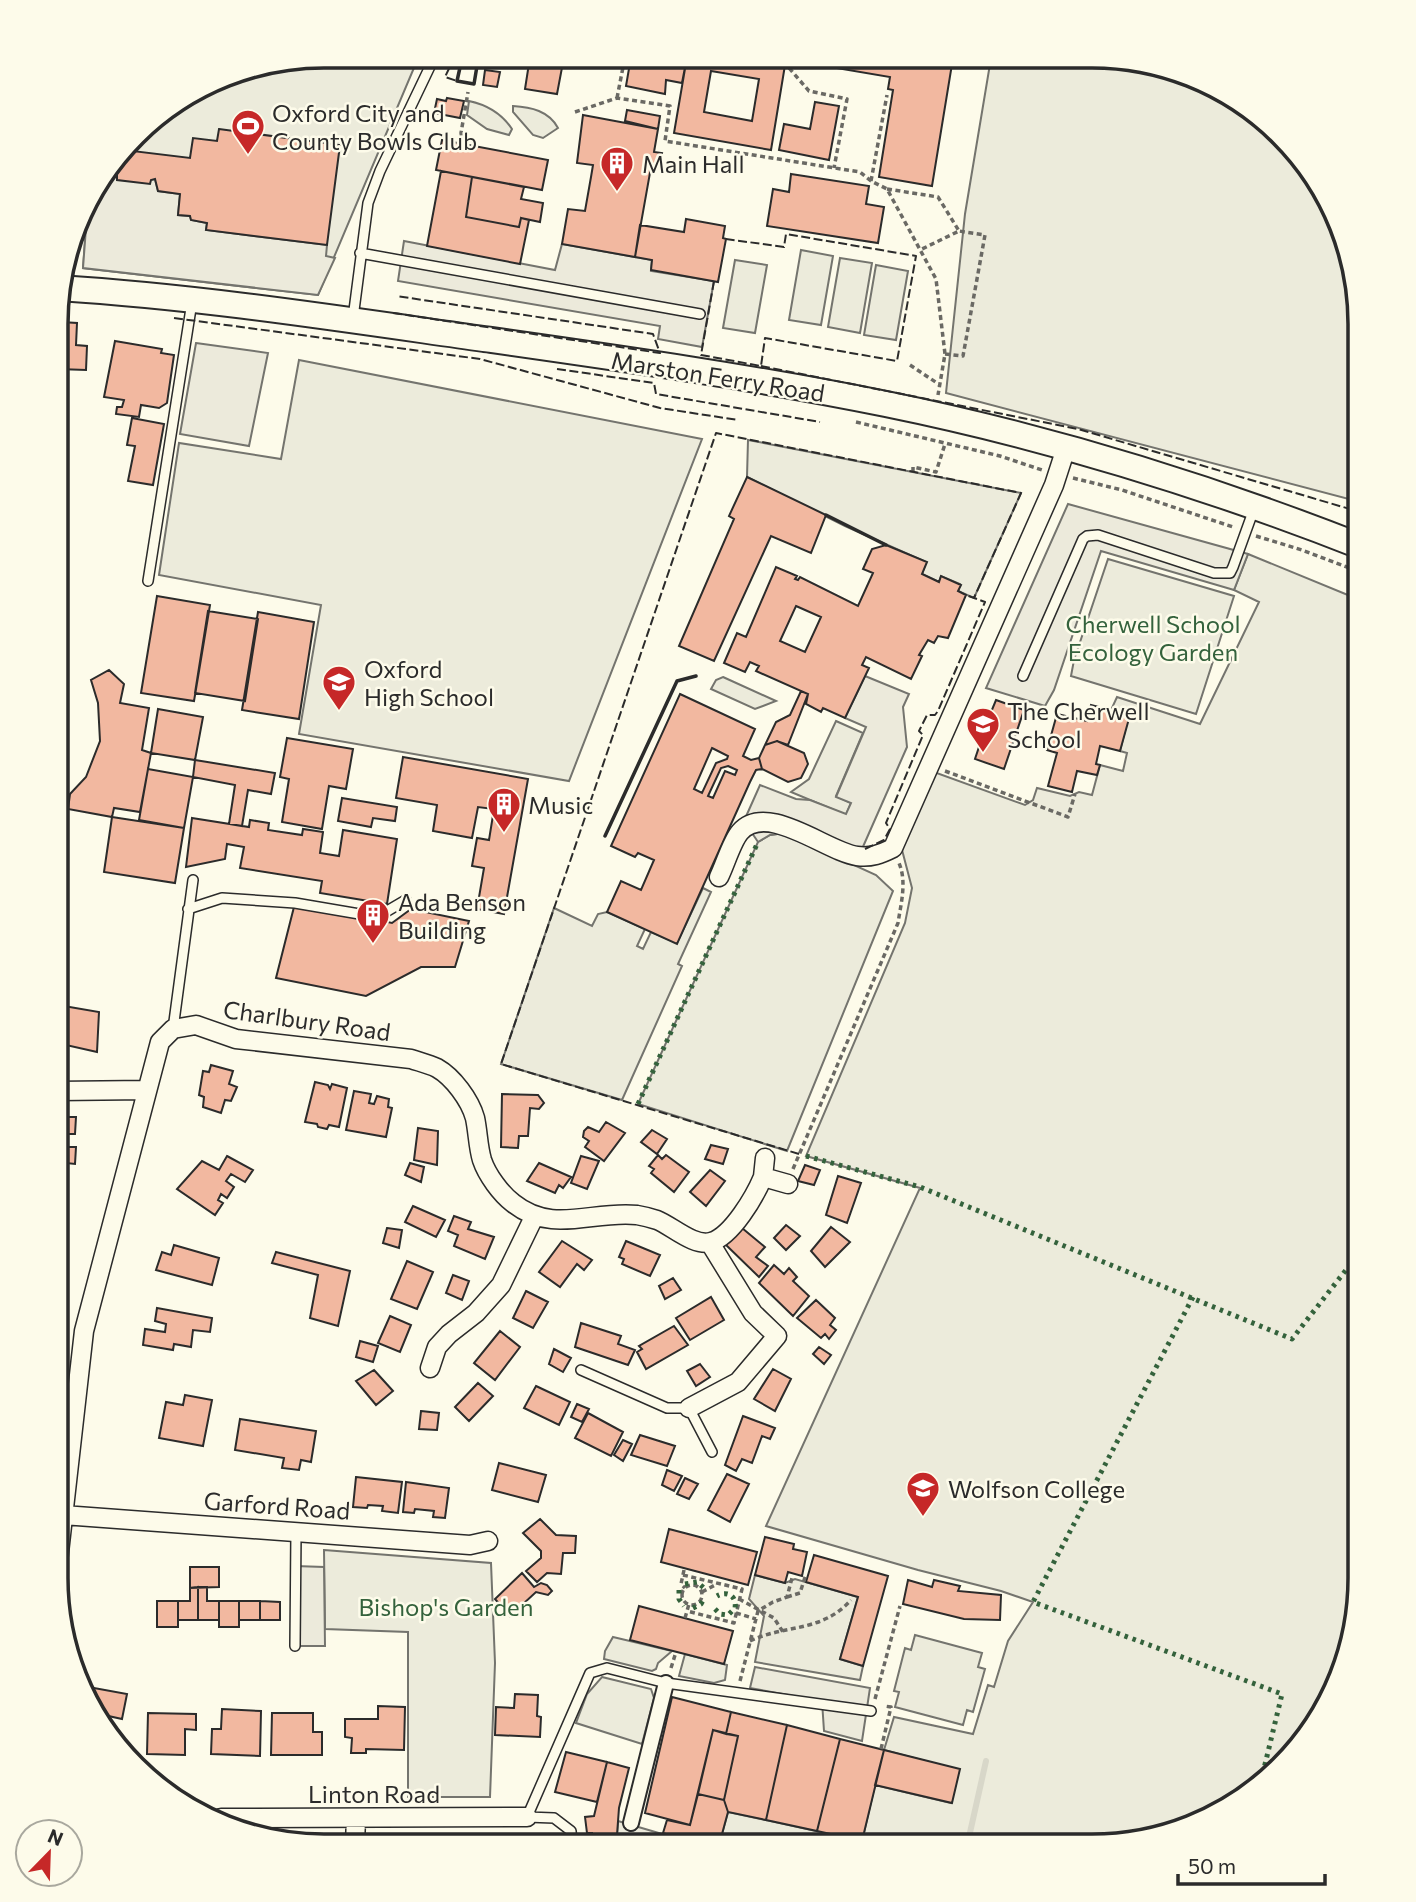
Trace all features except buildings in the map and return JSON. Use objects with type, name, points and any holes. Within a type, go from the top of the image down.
[{"type":"main road","name":"Marston Ferry Road","points":[[70,289],[192,300],[353,320],[837,395],[935,415],[1066,448],[1255,507],[1348,542]]},
{"type":"street","points":[[719,877],[740,831],[758,821],[781,825],[856,856],[878,856],[893,848],[1058,475],[1066,448]]},
{"type":"street","name":"Charlbury Road","points":[[173,1029],[196,1026],[236,1039],[411,1059],[439,1069],[458,1086],[474,1115],[482,1162],[490,1176],[511,1202],[534,1217]]},
{"type":"street","points":[[68,1471],[84,1331],[160,1042],[173,1029]]},
{"type":"street","points":[[68,1091],[147,1090]]},
{"type":"street","points":[[430,1368],[437,1347],[476,1313],[501,1285],[534,1217],[559,1220],[634,1215],[656,1219],[697,1241],[710,1243],[737,1220],[755,1195],[763,1177],[765,1158]]},
{"type":"street","points":[[763,1177],[788,1184]]},
{"type":"street","points":[[689,1408],[738,1382],[777,1336],[753,1313],[710,1243]]},
{"type":"street","name":"Garford Road","points":[[68,1515],[296,1530],[470,1545],[488,1541]]},
{"type":"street","points":[[631,1823],[666,1684]]},
{"type":"street","name":"Linton Road","points":[[237,1818],[527,1817]]},
{"type":"street","points":[[355,1834],[356,1818]]},
{"type":"lane","points":[[353,320],[368,203],[386,158],[429,68]]},
{"type":"lane","points":[[360,253],[700,314]]},
{"type":"lane","points":[[148,581],[192,300]]},
{"type":"lane","points":[[1023,676],[1087,536],[1098,535],[1214,573],[1230,573],[1255,507]]},
{"type":"lane","points":[[173,1029],[192,880]]},
{"type":"lane","points":[[188,909],[222,898],[295,903],[377,917],[406,900]]},
{"type":"lane","points":[[581,1370],[667,1408],[689,1408],[712,1452]]},
{"type":"lane","points":[[295,1646],[296,1530]]},
{"type":"lane","points":[[571,1834],[554,1818],[527,1817],[590,1673],[607,1668],[666,1684],[871,1711]]},
{"type":"path","points":[[617,98],[623,68]]},
{"type":"path","points":[[789,68],[808,91],[847,99],[834,168]]},
{"type":"path","points":[[463,144],[461,134],[468,92]]},
{"type":"path","points":[[872,181],[887,95]]},
{"type":"path","points":[[575,113],[617,98],[670,106],[664,141],[860,172],[887,189],[938,197],[959,231]]},
{"type":"path","points":[[887,189],[936,279],[945,354],[937,401]]},
{"type":"path","points":[[920,250],[959,231],[985,235],[963,356],[945,354]]},
{"type":"path","points":[[910,365],[940,385]]},
{"type":"path","points":[[846,420],[1000,456],[1058,475],[1122,490],[1187,510],[1348,567]]},
{"type":"path","points":[[913,472],[913,467],[936,472],[945,443]]},
{"type":"path","points":[[930,766],[1068,817],[1075,794]]},
{"type":"path","points":[[799,1154],[898,923],[903,872],[893,848]]},
{"type":"path","points":[[685,1588],[681,1584],[684,1573],[742,1589],[734,1623],[687,1611]]},
{"type":"path","points":[[737,1694],[758,1611],[773,1602],[800,1593],[806,1574]]},
{"type":"path","points":[[787,1597],[792,1578]]},
{"type":"path","points":[[702,1592],[717,1584]]},
{"type":"path","points":[[689,1585],[696,1585],[702,1592],[700,1602],[689,1604],[683,1600],[682,1593],[689,1585]]},
{"type":"path","points":[[739,1599],[774,1618],[783,1632]]},
{"type":"path","points":[[750,1641],[768,1633],[811,1626],[839,1613],[851,1600]]},
{"type":"path","points":[[685,1618],[689,1604]]},
{"type":"path","points":[[881,1749],[891,1707],[873,1704],[900,1606]]},
{"type":"path","points":[[736,1614],[756,1619]]},
{"type":"green space","name":"Oxford City and County Bowls Club","points":[[324,68],[414,68],[318,295],[83,268],[86,232],[111,182],[143,143],[182,111],[226,88],[274,73]]},
{"type":"green space","points":[[989,68],[1092,68],[1142,73],[1190,88],[1248,121],[1273,143],[1305,182],[1328,226],[1339,258],[1346,291],[1348,324],[1348,499],[946,393],[965,214]]},
{"type":"green space","points":[[469,101],[488,108],[504,119],[512,129],[509,135],[487,129],[467,115]]},
{"type":"green space","points":[[513,106],[539,111],[550,118],[558,128],[543,138],[533,135],[513,112]]},
{"type":"green space","points":[[801,250],[833,256],[821,325],[789,320]]},
{"type":"green space","points":[[840,258],[872,263],[860,333],[828,327]]},
{"type":"green space","points":[[735,260],[767,265],[755,333],[723,328]]},
{"type":"green space","points":[[876,265],[908,271],[896,340],[864,335]]},
{"type":"green space","points":[[299,360],[702,439],[569,781],[299,734],[321,605],[159,575],[179,443],[281,459]]},
{"type":"green space","points":[[748,440],[1021,493],[974,598],[958,591],[960,584],[941,576],[939,582],[922,574],[926,562],[845,526],[747,477]]},
{"type":"green space","points":[[1248,554],[1348,595],[1348,1578],[1346,1611],[1339,1644],[1328,1676],[1313,1706],[1284,1747],[1234,1791],[1190,1814],[1142,1829],[1109,1833],[864,1834],[875,1785],[951,1803],[959,1770],[884,1750],[894,1717],[973,1734],[988,1685],[994,1687],[1008,1641],[1033,1602],[766,1526],[920,1188],[806,1156],[905,923],[912,888],[901,846],[934,772],[1025,805],[1033,800],[1037,788],[1070,796],[1079,792],[1092,795],[1100,765],[1123,771],[1127,753],[1120,751],[1129,715],[1111,710],[1117,697],[1200,724],[1259,602],[1234,590]]},
{"type":"green space","name":"Cherwell School Ecology Garden","points":[[1108,559],[1234,596],[1196,714],[1071,676]]},
{"type":"green space","points":[[723,677],[776,701],[755,709],[711,689],[716,680]]},
{"type":"green space","points":[[836,721],[863,733],[836,796],[851,803],[846,815],[791,792],[809,779]]},
{"type":"green space","points":[[784,833],[876,875],[893,891],[787,1151],[638,1104],[758,842],[770,835]]},
{"type":"green space","points":[[703,888],[711,892],[678,964],[682,966],[622,1100],[501,1064],[554,908],[592,926],[598,914],[607,912],[645,929],[637,946],[643,949],[651,932],[677,943]]},
{"type":"green space","name":"Bishop's Garden","points":[[324,1550],[491,1563],[495,1663],[490,1797],[408,1797],[408,1632],[325,1629]]},
{"type":"green space","points":[[755,1575],[785,1583],[795,1579],[858,1597],[840,1659],[863,1666],[860,1680],[755,1662],[764,1616],[749,1599]]},
{"type":"green space","points":[[915,1635],[982,1653],[978,1667],[985,1669],[973,1712],[967,1710],[963,1725],[895,1707],[899,1692],[894,1691],[905,1648],[911,1650]]},
{"type":"green space","points":[[613,1637],[672,1651],[652,1671],[604,1659],[605,1651]]},
{"type":"green space","points":[[685,1654],[727,1665],[725,1680],[714,1683],[679,1676]]},
{"type":"green space","points":[[602,1677],[651,1689],[654,1698],[642,1744],[576,1723],[587,1694]]},
{"type":"green space","points":[[728,1812],[830,1834],[722,1834]]},
{"type":"shaded area","points":[[116,175],[117,180],[155,179],[158,191],[180,194],[178,215],[190,216],[191,220],[207,223],[206,230],[327,245],[326,256],[335,258],[318,295],[83,268],[86,232]]},
{"type":"shaded area","points":[[404,241],[555,270],[562,244],[652,260],[651,271],[714,281],[702,347],[658,339],[660,326],[398,281]]},
{"type":"shaded area","points":[[196,343],[268,353],[249,446],[180,434]]},
{"type":"shaded area","points":[[1068,504],[1248,554],[1234,590],[1101,551],[1054,690],[1045,706],[986,688]]},
{"type":"shaded area","points":[[865,676],[909,694],[903,707],[907,747],[862,849],[785,833],[770,835],[758,842],[744,821],[760,785],[846,814],[851,803],[836,797],[866,727],[845,718]]},
{"type":"shaded area","points":[[295,1566],[324,1567],[325,1646],[295,1646]]},
{"type":"shaded area","points":[[755,1667],[870,1688],[862,1741],[824,1731],[822,1701],[750,1688]]},
{"type":"shaded area","points":[[618,1821],[662,1834],[623,1834],[617,1834]]},
{"type":"waterway","points":[[970,1834],[986,1761]]},
{"type":"hedge","points":[[638,1104],[758,842]]},
{"type":"hedge","points":[[806,1156],[920,1187],[1292,1339],[1348,1267]]},
{"type":"hedge","points":[[1193,1297],[1033,1602],[1282,1694],[1264,1767]]},
{"type":"hedge","points":[[685,1584],[697,1582],[704,1588]]},
{"type":"hedge","points":[[679,1590],[679,1599],[684,1606]]},
{"type":"hedge","points":[[715,1609],[720,1614],[728,1615],[735,1608],[730,1595],[717,1596]]},
{"type":"hedge","points":[[693,1608],[701,1604],[705,1597]]},
{"type":"fence","points":[[449,68],[445,77],[457,81]]},
{"type":"fence","points":[[714,281],[701,355],[761,366],[765,338],[897,361],[916,256],[786,234],[784,247],[726,239]]},
{"type":"fence","points":[[393,313],[660,353],[653,334],[396,296]]},
{"type":"fence","points":[[174,318],[480,359],[660,408],[738,420]]},
{"type":"fence","points":[[761,366],[1078,429],[1348,508]]},
{"type":"fence","points":[[557,369],[654,383],[656,394],[820,422]]},
{"type":"fence","points":[[799,1154],[501,1064],[716,433],[1021,493],[974,598]]},
{"type":"fence","points":[[865,849],[884,840],[890,829],[886,823],[923,735],[919,731],[927,715],[935,715],[938,711],[985,602],[966,595]]},
{"type":"wall","points":[[460,68],[457,81],[474,84],[477,68]]},
{"type":"wall","points":[[826,515],[886,545]]},
{"type":"wall","points":[[605,836],[677,681],[696,676]]},
{"type":"place","name":"Oxford City and County Bowls Club","points":[[248,156]]},
{"type":"place","name":"Main Hall","points":[[617,193]]},
{"type":"place","name":"Oxford High School","points":[[339,712]]},
{"type":"place","name":"The Cherwell School","points":[[983,754]]},
{"type":"place","name":"Music","points":[[504,834]]},
{"type":"place","name":"Ada Benson Building","points":[[373,945]]},
{"type":"place","name":"Wolfson College","points":[[923,1518]]}]
